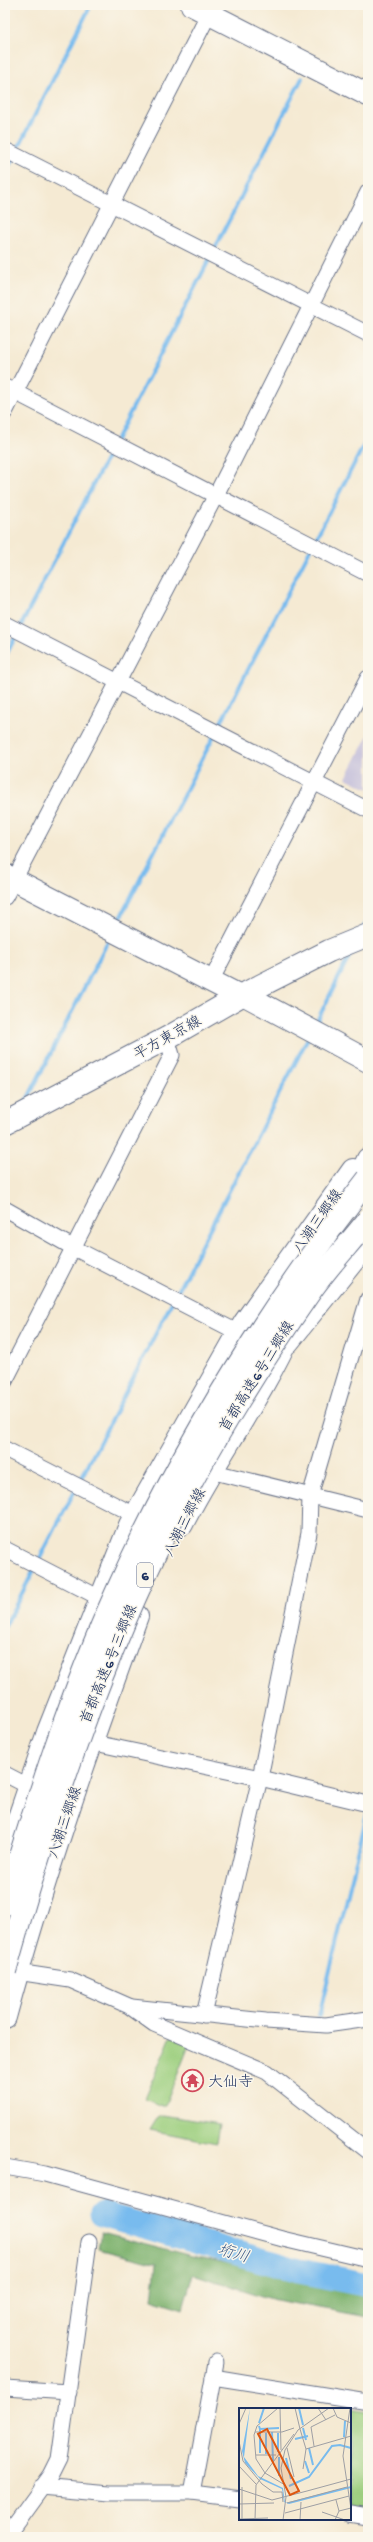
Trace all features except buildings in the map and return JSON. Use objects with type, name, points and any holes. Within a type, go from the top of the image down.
[{"type":"main road","points":[[205,8],[368,95]]},
{"type":"main road","points":[[8,884],[241,995],[368,1061]]},
{"type":"main road","name":"平方東京線","points":[[329,951],[368,925]]},
{"type":"main road","name":"平方東京線","points":[[5,1123],[167,1038],[241,995],[329,951],[368,935]]},
{"type":"main road","name":"八潮三郷線","points":[[5,1860],[28,1786],[101,1596],[135,1515],[239,1333],[368,1149]]},
{"type":"main road","name":"八潮三郷線","points":[[5,2017],[11,1972],[46,1875],[90,1742],[138,1614],[210,1471],[278,1360],[368,1159]]},
{"type":"main road","name":"首都高速6号三郷線","points":[[5,1904],[48,1764],[95,1643],[144,1533],[202,1422],[260,1329],[323,1238],[368,1179]]},
{"type":"main road","name":"首都高速6号三郷線","points":[[11,1972],[71,1757],[115,1644],[158,1549],[221,1432],[276,1343],[314,1287],[368,1220]]},
{"type":"main road","points":[[101,1596],[138,1614]]},
{"type":"main road","points":[[5,1860],[46,1875]]},
{"type":"street","points":[[5,412],[10,390],[112,205],[205,8]]},
{"type":"street","points":[[5,150],[368,334]]},
{"type":"street","points":[[8,884],[119,682],[216,495],[368,192]]},
{"type":"street","points":[[10,390],[368,574]]},
{"type":"street","points":[[5,624],[368,810]]},
{"type":"street","points":[[211,981],[368,678]]},
{"type":"street","points":[[5,1381],[172,1055],[167,1038]]},
{"type":"street","points":[[5,1209],[74,1248],[239,1333]]},
{"type":"street","points":[[278,1360],[368,1248]]},
{"type":"street","points":[[204,2015],[260,1778],[309,1533],[310,1496],[368,1299]]},
{"type":"street","points":[[5,1449],[135,1515]]},
{"type":"street","points":[[210,1471],[368,1510]]},
{"type":"street","points":[[5,1549],[101,1596]]},
{"type":"street","points":[[90,1742],[260,1778],[368,1804]]},
{"type":"street","points":[[5,1774],[28,1786]]},
{"type":"street","points":[[11,1972],[70,1980],[129,2006],[154,2024],[267,2072],[368,2152]]},
{"type":"street","points":[[129,2006],[204,2015],[326,2024],[368,2019]]},
{"type":"street","points":[[5,2167],[45,2174],[283,2239],[368,2259]]},
{"type":"street","points":[[6,2537],[59,2459],[89,2242]]},
{"type":"street","points":[[192,2493],[216,2362]]},
{"type":"street","points":[[213,2377],[368,2402]]},
{"type":"street","points":[[5,2388],[69,2392]]},
{"type":"street","points":[[41,2487],[110,2493],[192,2493],[239,2499]]},
{"type":"street","points":[[351,2514],[368,2517]]},
{"type":"shaded area","points":[[368,735],[368,789],[346,778]]},
{"type":"green space","points":[[171,2036],[190,2043],[165,2106],[145,2098]]},
{"type":"green space","points":[[162,2115],[220,2124],[217,2143],[150,2130],[158,2117]]},
{"type":"green space","points":[[101,2232],[192,2256],[368,2291],[368,2317],[275,2300],[193,2274],[183,2309],[152,2299],[156,2264],[98,2249]]},
{"type":"green space","points":[[351,2408],[368,2411],[368,2512],[351,2510]]},
{"type":"waterway","points":[[16,152],[91,5]]},
{"type":"waterway","points":[[213,252],[302,78]]},
{"type":"waterway","points":[[5,173],[13,158]]},
{"type":"waterway","points":[[116,440],[210,258]]},
{"type":"waterway","points":[[116,926],[368,437]]},
{"type":"waterway","points":[[5,657],[113,446]]},
{"type":"waterway","points":[[363,929],[368,919]]},
{"type":"waterway","points":[[25,1104],[110,937]]},
{"type":"waterway","points":[[315,1025],[353,949]]},
{"type":"waterway","points":[[38,1562],[309,1036]]},
{"type":"waterway","points":[[5,1141],[11,1129]]},
{"type":"waterway","points":[[5,1626],[35,1568]]},
{"type":"waterway","points":[[319,2016],[368,1810]]},
{"type":"waterway","name":"垳川","points":[[102,2214],[299,2271],[368,2285]]},
{"type":"place","name":"大仙寺","points":[[193,2081]]}]
